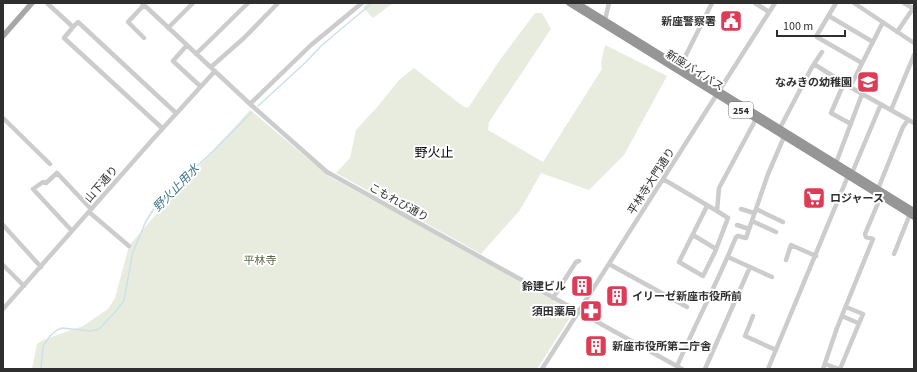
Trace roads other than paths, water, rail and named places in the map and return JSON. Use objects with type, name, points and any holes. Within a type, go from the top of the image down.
[{"type":"highway","name":"新座バイパス","points":[[569,3],[718,93],[780,128],[836,163],[850,175],[881,196],[913,214]]},
{"type":"highway","name":"新座バイパス","points":[[577,3],[680,67],[784,137],[850,175],[878,189],[913,214]]},
{"type":"main road","points":[[3,36],[31,3]]},
{"type":"street","points":[[47,3],[73,27]]},
{"type":"street","points":[[168,28],[193,3]]},
{"type":"street","points":[[196,54],[248,3]]},
{"type":"street","name":"山下通り","points":[[3,309],[200,86],[213,69],[278,3]]},
{"type":"street","points":[[250,104],[311,45],[362,3]]},
{"type":"street","points":[[605,20],[609,3]]},
{"type":"street","points":[[680,67],[712,3]]},
{"type":"street","points":[[755,3],[769,12]]},
{"type":"street","name":"平林寺大門通り","points":[[542,369],[775,3]]},
{"type":"street","points":[[836,3],[817,35],[862,63]]},
{"type":"street","points":[[854,3],[914,43]]},
{"type":"street","points":[[897,32],[914,8],[904,3]]},
{"type":"street","points":[[144,4],[128,22],[144,38]]},
{"type":"street","name":"こもれび通り","points":[[144,4],[250,104],[327,172],[680,368]]},
{"type":"street","points":[[829,16],[873,42]]},
{"type":"street","points":[[162,128],[64,38],[73,27],[78,22],[176,113]]},
{"type":"street","points":[[850,87],[883,22]]},
{"type":"street","points":[[187,45],[174,61],[200,86]]},
{"type":"street","points":[[780,128],[822,52]]},
{"type":"street","points":[[891,110],[914,55]]},
{"type":"street","points":[[814,64],[850,87],[914,123]]},
{"type":"street","points":[[844,83],[830,113],[851,124]]},
{"type":"street","points":[[836,163],[862,94]]},
{"type":"street","points":[[768,369],[880,104]]},
{"type":"street","points":[[3,118],[50,164]]},
{"type":"street","points":[[717,211],[719,188],[756,119]]},
{"type":"street","points":[[878,189],[903,127],[908,120]]},
{"type":"street","points":[[680,368],[697,320],[728,257],[736,237],[746,238],[771,165],[784,137]]},
{"type":"street","points":[[72,231],[33,189],[43,182],[46,184],[57,173],[90,211],[129,246]]},
{"type":"street","points":[[663,180],[717,211],[728,218],[716,249],[703,276],[679,262],[708,206]]},
{"type":"street","points":[[823,369],[842,316],[873,239],[866,237],[865,234],[881,196]]},
{"type":"street","points":[[740,208],[755,211],[783,222]]},
{"type":"street","points":[[894,254],[913,214]]},
{"type":"street","points":[[752,221],[776,232]]},
{"type":"street","points":[[3,225],[40,267]]},
{"type":"street","points":[[737,225],[749,229]]},
{"type":"street","points":[[693,235],[716,249]]},
{"type":"street","points":[[786,260],[792,245],[816,256]]},
{"type":"street","points":[[728,257],[772,277]]},
{"type":"street","points":[[553,298],[576,262],[579,261]]},
{"type":"street","points":[[3,264],[24,286]]},
{"type":"street","points":[[609,264],[687,307]]},
{"type":"street","points":[[705,369],[750,267]]},
{"type":"street","points":[[825,364],[839,369],[863,314],[846,307]]},
{"type":"street","points":[[754,316],[745,336],[776,350]]},
{"type":"street","points":[[842,316],[858,323]]},
{"type":"waterway","name":"野火止用水","points":[[258,106],[306,62],[321,46],[372,3]]},
{"type":"waterway","name":"野火止用水","points":[[41,369],[43,346],[50,336],[57,330],[62,328],[91,331],[99,329],[117,310],[124,300],[133,252],[146,221],[153,210],[166,195],[252,112]]},
{"type":"place","name":"新座警察署","points":[[731,21]]},
{"type":"place","name":"なみきの幼稚園","points":[[868,82]]},
{"type":"place","name":"ロジャース","points":[[814,198]]},
{"type":"place","name":"鈴建ビル","points":[[582,286]]},
{"type":"place","name":"イリーゼ新座市役所前","points":[[617,296]]},
{"type":"place","name":"須田薬局","points":[[591,311]]},
{"type":"place","name":"新座市役所第二庁舎","points":[[596,346]]},
{"type":"district","name":"野火止","points":[[434,152]]},
{"type":"park label","name":"平林寺","points":[[260,260]]}]
